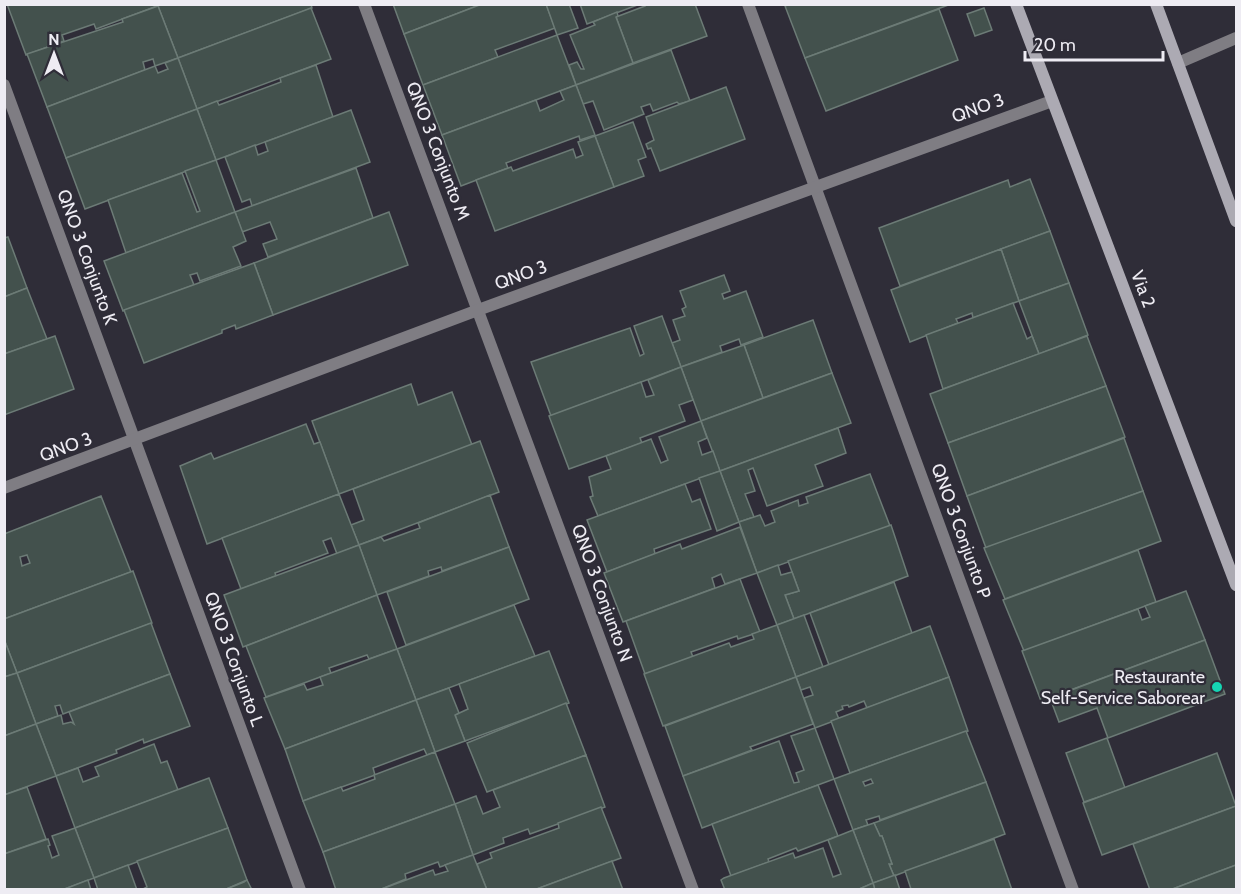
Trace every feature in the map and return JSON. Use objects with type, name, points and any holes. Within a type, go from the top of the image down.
[{"type":"main road","name":"Via 2","points":[[1016,4],[1236,585]]},
{"type":"main road","points":[[1156,4],[1236,221]]},
{"type":"street","name":"QNO 3 Conjunto M","points":[[364,4],[478,310]]},
{"type":"street","name":"QNO 3 Conjunto P","points":[[748,4],[1073,890]]},
{"type":"street","points":[[1178,63],[1236,38]]},
{"type":"street","name":"QNO 3 Conjunto K","points":[[4,85],[136,440]]},
{"type":"street","name":"QNO 3","points":[[4,488],[478,310],[1052,101]]},
{"type":"street","name":"QNO 3 Conjunto N","points":[[478,310],[693,890]]},
{"type":"street","name":"QNO 3 Conjunto L","points":[[136,440],[300,890]]},
{"type":"building","points":[[7,4],[156,4],[157,6],[96,29],[94,24],[62,35],[64,41],[26,55]]},
{"type":"building","points":[[162,4],[311,4],[312,8],[178,58],[158,6]]},
{"type":"building","points":[[393,4],[482,4],[404,34]]},
{"type":"building","points":[[482,4],[546,4],[555,28],[495,50],[498,57],[423,85],[404,34]]},
{"type":"building","points":[[546,4],[569,4],[578,28],[557,35]]},
{"type":"building","points":[[580,4],[640,4],[587,24]]},
{"type":"building","points":[[644,4],[695,4],[707,36],[633,63],[616,17],[645,6]]},
{"type":"building","points":[[790,4],[951,4],[805,58],[785,6]]},
{"type":"building","points":[[158,6],[178,58],[155,66],[153,59],[143,62],[145,70],[47,107],[27,54],[123,22],[122,19]]},
{"type":"building","points":[[311,8],[331,59],[197,109],[178,58]]},
{"type":"building","points":[[984,8],[992,30],[975,36],[967,14]]},
{"type":"building","points":[[939,9],[958,60],[826,111],[805,58]]},
{"type":"building","points":[[617,12],[616,17],[633,63],[576,85],[569,65],[577,62],[581,69],[584,69],[570,35],[595,25],[593,22]]},
{"type":"building","points":[[557,35],[576,85],[442,135],[423,85]]},
{"type":"building","points":[[671,50],[690,101],[679,104],[677,102],[653,111],[650,104],[641,107],[644,114],[604,130],[593,101],[583,104],[576,85]]},
{"type":"building","points":[[178,58],[197,109],[66,158],[47,107],[155,66],[158,73],[168,69],[165,63]]},
{"type":"building","points":[[316,65],[333,117],[216,160],[197,109],[217,101],[219,105],[281,82],[280,78]]},
{"type":"building","points":[[576,85],[595,135],[580,140],[579,136],[506,163],[508,168],[461,186],[442,135],[536,100],[540,111],[564,100],[560,91]]},
{"type":"building","points":[[726,87],[745,139],[660,171],[651,148],[648,149],[646,144],[654,140],[646,117]]},
{"type":"building","points":[[197,109],[216,160],[85,209],[66,158]]},
{"type":"building","points":[[351,110],[370,162],[252,206],[250,199],[242,202],[225,157],[255,145],[258,155],[268,151],[265,142]]},
{"type":"building","points":[[633,122],[646,157],[638,160],[644,176],[614,187],[595,136]]},
{"type":"building","points":[[595,136],[614,187],[495,231],[476,180],[511,167],[513,171],[573,149],[576,158],[583,155],[578,142]]},
{"type":"building","points":[[216,160],[235,212],[126,253],[108,200],[182,173],[197,212],[200,211],[185,171]]},
{"type":"building","points":[[356,168],[373,218],[268,257],[263,244],[277,239],[270,222],[242,232],[235,212]]},
{"type":"building","points":[[1030,179],[1050,231],[900,286],[879,228],[1008,180],[1010,187]]},
{"type":"building","points":[[235,212],[246,241],[233,247],[241,266],[200,281],[197,273],[190,275],[194,285],[123,311],[104,261]]},
{"type":"building","points":[[389,212],[408,265],[273,315],[254,263]]},
{"type":"building","points":[[1050,231],[1069,283],[1019,301],[1001,249]]},
{"type":"building","points":[[8,237],[27,288],[4,297],[4,238]]},
{"type":"building","points":[[1001,249],[1019,301],[973,318],[972,313],[956,319],[958,323],[910,342],[891,290]]},
{"type":"building","points":[[254,263],[273,315],[236,329],[235,325],[222,330],[222,333],[144,363],[124,310]]},
{"type":"building","points":[[724,275],[730,291],[722,294],[724,299],[746,291],[763,337],[741,345],[739,339],[720,346],[722,352],[681,367],[672,343],[680,340],[673,320],[685,316],[682,309],[686,307],[680,291]]},
{"type":"building","points":[[1069,283],[1088,335],[1039,354],[1019,301]]},
{"type":"building","points":[[27,288],[47,339],[4,354],[4,297]]},
{"type":"building","points":[[1013,303],[1027,339],[1032,336],[1039,354],[943,389],[926,335]]},
{"type":"building","points":[[662,316],[681,367],[551,416],[531,362],[630,328],[640,356],[644,354],[634,326]]},
{"type":"building","points":[[813,320],[832,373],[763,398],[744,345]]},
{"type":"building","points":[[55,336],[74,389],[4,415],[4,354]]},
{"type":"building","points":[[1087,336],[1106,386],[948,443],[930,394]]},
{"type":"building","points":[[744,345],[763,398],[701,421],[681,367]]},
{"type":"building","points":[[681,367],[693,400],[679,405],[685,421],[640,438],[642,443],[569,469],[549,416],[641,382],[646,397],[654,395],[648,380]]},
{"type":"building","points":[[832,373],[851,423],[720,471],[701,421]]},
{"type":"building","points":[[411,384],[418,405],[452,392],[472,445],[339,494],[312,421]]},
{"type":"building","points":[[1106,386],[1125,437],[967,496],[948,443]]},
{"type":"building","points":[[701,421],[707,438],[698,442],[702,455],[713,451],[720,471],[598,516],[590,497],[593,496],[589,477],[611,469],[606,456],[651,439],[661,463],[668,460],[659,437]]},
{"type":"building","points":[[306,424],[314,444],[320,442],[339,494],[207,544],[180,466],[211,453],[214,459]]},
{"type":"building","points":[[838,428],[846,453],[815,465],[823,486],[767,506],[753,468],[748,470],[755,491],[745,494],[754,517],[739,522],[720,471]]},
{"type":"building","points":[[1124,438],[1143,491],[986,548],[967,496]]},
{"type":"building","points":[[480,441],[499,492],[359,545],[351,525],[364,520],[353,489]]},
{"type":"building","points":[[720,471],[739,522],[717,531],[699,478]]},
{"type":"building","points":[[870,474],[890,526],[757,573],[739,522],[760,515],[765,526],[775,522],[771,511],[798,500],[799,506],[808,503],[806,497]]},
{"type":"building","points":[[685,484],[692,502],[700,499],[711,529],[654,549],[655,554],[607,572],[587,520]]},
{"type":"building","points":[[1143,491],[1161,541],[1005,599],[984,548]]},
{"type":"building","points":[[339,494],[359,545],[337,554],[331,538],[323,541],[328,553],[241,589],[222,538]]},
{"type":"building","points":[[490,495],[509,547],[442,571],[441,567],[428,571],[429,576],[377,595],[359,545],[381,537],[384,541],[420,528],[418,523]]},
{"type":"building","points":[[101,496],[131,572],[4,619],[4,534]],"holes":[[[27,555],[30,563],[22,566],[20,557]]]},
{"type":"building","points":[[891,525],[908,576],[794,619],[785,595],[799,591],[788,561]]},
{"type":"building","points":[[740,527],[757,573],[725,584],[721,574],[712,578],[715,588],[623,622],[604,573],[680,544],[682,549]]},
{"type":"building","points":[[359,545],[377,595],[243,647],[224,595]]},
{"type":"building","points":[[509,547],[529,599],[406,645],[387,592]]},
{"type":"building","points":[[1138,550],[1156,602],[1024,651],[1003,600]]},
{"type":"building","points":[[778,565],[781,575],[792,572],[799,591],[785,595],[794,619],[777,625],[757,573]]},
{"type":"building","points":[[133,571],[152,623],[17,673],[4,639],[4,619]]},
{"type":"building","points":[[740,579],[760,632],[738,639],[737,636],[691,652],[693,657],[645,674],[626,621]]},
{"type":"building","points":[[894,582],[912,633],[829,665],[810,613]]},
{"type":"building","points":[[1186,591],[1205,640],[1041,701],[1022,651],[1138,609],[1142,620],[1150,617],[1145,606]]},
{"type":"building","points":[[377,595],[397,649],[369,659],[367,655],[329,668],[331,673],[266,697],[246,646]]},
{"type":"building","points":[[514,605],[535,656],[416,700],[397,649]]},
{"type":"building","points":[[804,615],[823,667],[796,677],[777,625]]},
{"type":"building","points":[[151,623],[170,674],[63,714],[60,705],[55,706],[58,716],[36,724],[17,673]]},
{"type":"building","points":[[777,625],[796,677],[663,726],[644,674],[729,643],[731,647],[754,639],[752,634]]},
{"type":"building","points":[[930,626],[949,677],[867,708],[864,701],[849,707],[848,705],[842,706],[843,709],[836,712],[839,719],[815,728],[804,698],[813,695],[810,687],[801,690],[796,677]]},
{"type":"building","points":[[4,639],[17,673],[4,677]]},
{"type":"building","points":[[1205,640],[1225,694],[1108,738],[1097,708],[1059,722],[1050,698]]},
{"type":"building","points":[[397,649],[416,700],[285,749],[264,698],[304,684],[307,690],[323,685],[320,677]]},
{"type":"building","points":[[549,651],[569,703],[465,741],[455,715],[468,709],[459,684]]},
{"type":"building","points":[[17,673],[36,724],[4,736],[4,677]]},
{"type":"building","points":[[170,674],[190,726],[144,743],[143,739],[116,750],[117,753],[56,776],[36,724],[61,715],[63,724],[71,722],[74,724],[69,712]]},
{"type":"building","points":[[796,677],[813,724],[750,747],[752,750],[683,776],[665,726]]},
{"type":"building","points":[[949,677],[968,731],[850,773],[831,721]]},
{"type":"building","points":[[449,688],[459,713],[455,715],[465,741],[435,752],[416,700]]},
{"type":"building","points":[[416,700],[435,752],[427,755],[424,749],[373,768],[375,775],[303,801],[285,749]]},
{"type":"building","points":[[566,703],[586,755],[487,792],[467,743]]},
{"type":"building","points":[[36,724],[56,776],[4,795],[4,736]]},
{"type":"building","points":[[815,728],[834,779],[702,828],[683,776],[779,741],[794,783],[799,782],[796,773],[804,770],[791,736]]},
{"type":"building","points":[[966,731],[986,782],[880,820],[879,816],[866,820],[868,825],[853,830],[834,779]],"holes":[[[871,779],[873,783],[865,786],[863,782]]]},
{"type":"building","points":[[1107,738],[1125,788],[1084,802],[1066,753]]},
{"type":"building","points":[[154,744],[161,763],[167,761],[178,790],[75,828],[56,776],[78,768],[83,782],[99,776],[95,767]]},
{"type":"building","points":[[435,752],[455,804],[323,852],[303,801],[341,787],[343,791],[375,779],[374,775]]},
{"type":"building","points":[[1217,753],[1236,806],[1102,855],[1083,803]]},
{"type":"building","points":[[586,755],[605,807],[530,834],[528,829],[503,838],[504,843],[473,855],[455,804],[476,796],[483,814],[500,807],[493,790]]},
{"type":"building","points":[[209,778],[228,828],[94,878],[75,828]]},
{"type":"building","points":[[986,782],[1005,834],[894,876],[882,836],[874,823]]},
{"type":"building","points":[[818,785],[838,836],[798,851],[796,848],[768,859],[769,862],[731,876],[712,824]]},
{"type":"building","points":[[27,787],[46,839],[4,854],[4,795]]},
{"type":"building","points":[[455,804],[473,855],[440,867],[438,862],[405,874],[406,879],[379,890],[336,890],[323,852]]},
{"type":"building","points":[[1236,806],[1236,865],[1170,890],[1150,890],[1133,844]]},
{"type":"building","points":[[601,807],[621,858],[534,890],[487,890],[477,864],[492,858],[490,853],[559,828],[558,823]]},
{"type":"building","points":[[874,823],[882,836],[894,876],[873,883],[853,830]]},
{"type":"building","points":[[75,828],[94,878],[62,890],[4,890],[4,854],[48,839],[52,858],[59,855],[52,836]]},
{"type":"building","points":[[228,828],[247,880],[224,890],[141,890],[147,887],[137,861]]},
{"type":"building","points":[[853,830],[873,883],[857,890],[725,890],[721,880],[724,878],[793,853],[795,858],[823,848],[833,877],[841,874],[828,840]]},
{"type":"building","points":[[994,839],[1012,890],[909,890],[911,889],[905,871]]},
{"type":"building","points":[[473,855],[487,890],[379,890],[433,870],[435,875],[448,871],[445,865]]},
{"type":"building","points":[[612,861],[623,890],[534,890]]},
{"type":"building","points":[[128,865],[137,890],[98,890],[94,878]]},
{"type":"building","points":[[1236,865],[1236,890],[1170,890],[1220,871]]},
{"type":"building","points":[[895,875],[900,890],[875,890],[873,883]]},
{"type":"building","points":[[88,880],[91,890],[62,890]]},
{"type":"building","points":[[247,880],[252,890],[224,890],[244,882]]},
{"type":"building","points":[[873,883],[875,890],[857,890]]},
{"type":"place","name":"Restaurante Self-Service Saborear","points":[[1217,687]]}]
